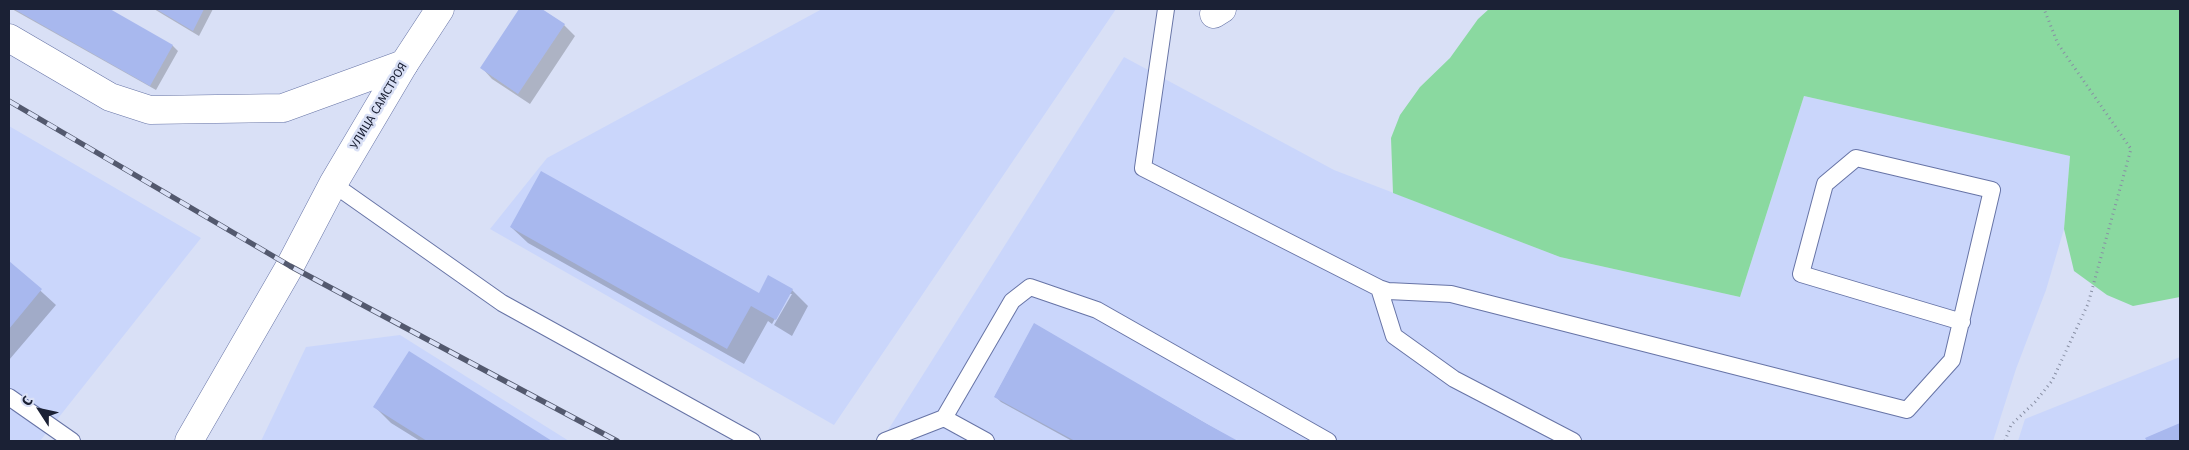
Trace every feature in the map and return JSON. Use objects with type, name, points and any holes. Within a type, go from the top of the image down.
[{"type":"street","name":"УЛИЦА САМСТРОЯ","points":[[189,441],[404,64],[440,9]]},
{"type":"street","points":[[9,38],[110,97],[150,110],[283,108],[404,64]]},
{"type":"lane","points":[[1166,9],[1143,168],[1379,288],[1388,291],[1452,294],[1907,410],[1952,360],[1962,322],[1992,190],[1856,158],[1824,184],[1801,274],[1962,322]]},
{"type":"lane","points":[[328,195],[502,303],[752,441]]},
{"type":"lane","points":[[885,441],[944,418],[1012,301],[1030,287],[1097,310],[1328,441]]},
{"type":"lane","points":[[1379,288],[1394,336],[1454,379],[1573,441]]},
{"type":"lane","points":[[9,397],[72,441]]},
{"type":"lane","points":[[944,418],[986,441]]},
{"type":"path","points":[[2005,441],[2011,425],[2035,402],[2052,381],[2088,304],[2131,149],[2058,44],[2044,9]]},
{"type":"shaded area","points":[[822,9],[1116,9],[834,425],[490,229],[547,158]]},
{"type":"shaded area","points":[[1124,57],[1334,170],[1560,257],[1740,297],[1804,96],[2070,156],[2064,229],[2046,290],[2016,369],[1993,441],[881,441]]},
{"type":"shaded area","points":[[9,126],[201,238],[40,441],[9,441]]},
{"type":"shaded area","points":[[400,335],[569,441],[261,441],[306,347]]},
{"type":"shaded area","points":[[2180,357],[2180,441],[2018,441],[2025,419]]},
{"type":"green space","points":[[1489,9],[2180,9],[2180,297],[2133,306],[2107,295],[2074,271],[2064,229],[2070,156],[1804,96],[1740,297],[1560,257],[1393,193],[1391,138],[1400,115],[1420,87],[1450,58],[1478,19]]},
{"type":"building","points":[[14,9],[110,9],[173,45],[150,86]]},
{"type":"building","points":[[156,9],[204,9],[193,31]]},
{"type":"building","points":[[519,9],[542,9],[565,24],[518,94],[480,68]]},
{"type":"building","points":[[541,171],[759,293],[768,275],[793,289],[776,320],[751,306],[727,349],[510,227]]},
{"type":"building","points":[[9,261],[42,289],[9,329]]},
{"type":"building","points":[[1034,323],[1238,441],[1075,441],[994,397]]},
{"type":"building","points":[[409,351],[552,441],[427,441],[373,407]]},
{"type":"building","points":[[2180,423],[2180,441],[2147,441],[2145,438]]},
{"type":"railway","points":[[9,101],[290,266],[617,441]]}]
